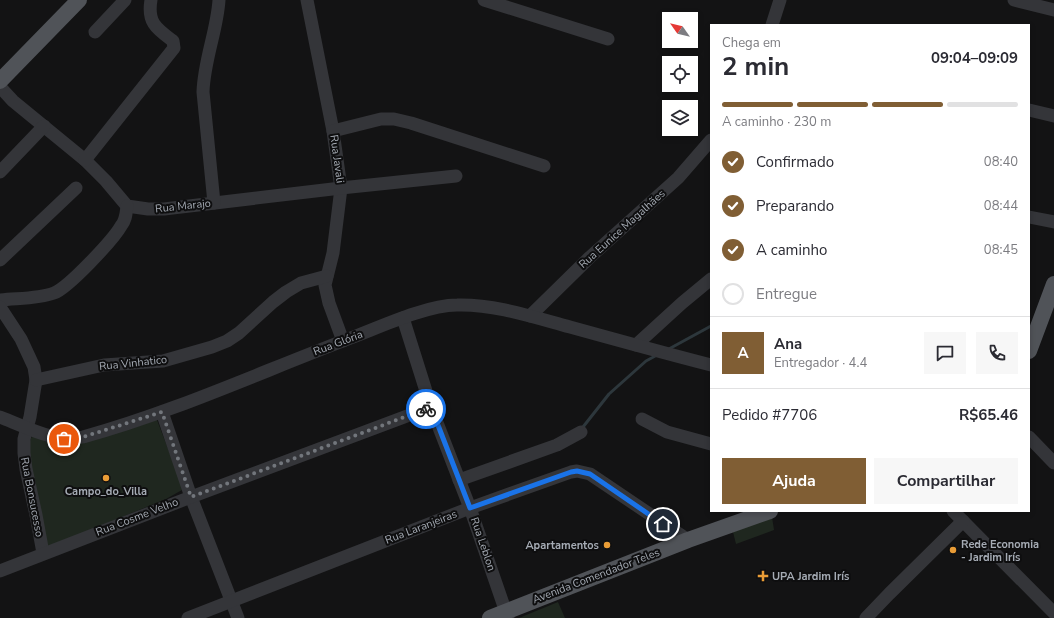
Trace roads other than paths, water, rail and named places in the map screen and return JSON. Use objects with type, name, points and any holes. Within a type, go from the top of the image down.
[{"type":"main road","points":[[2,78],[79,0]]},
{"type":"main road","points":[[1030,348],[1054,284]]},
{"type":"main road","name":"Avenida Comendador Teles","points":[[490,618],[507,615],[688,540],[767,512]]},
{"type":"street","points":[[95,32],[125,0]]},
{"type":"street","points":[[85,160],[174,48],[173,42],[156,28],[152,22],[150,14],[150,0]]},
{"type":"street","points":[[214,203],[203,92],[204,75],[218,17],[219,0]]},
{"type":"street","name":"Rua Javali","points":[[307,0],[332,131],[341,188],[333,253],[325,285],[326,294],[343,341]]},
{"type":"street","points":[[484,0],[608,39]]},
{"type":"street","points":[[772,24],[780,0]]},
{"type":"street","points":[[1014,0],[1054,10]]},
{"type":"street","points":[[0,300],[45,295],[61,289],[86,266],[116,234],[126,217],[126,206],[106,181],[85,160],[13,101],[2,78]]},
{"type":"street","points":[[1030,110],[1054,116]]},
{"type":"street","points":[[332,131],[381,119],[394,119],[411,123],[544,166]]},
{"type":"street","points":[[0,172],[44,126]]},
{"type":"street","name":"Rua Eunice Magalhães","points":[[530,316],[590,257],[678,178],[710,141]]},
{"type":"street","name":"Rua Marajo","points":[[126,206],[164,210],[341,188],[456,176]]},
{"type":"street","points":[[0,260],[76,188]]},
{"type":"street","points":[[1030,217],[1054,222]]},
{"type":"street","name":"Rua Vinhatico","points":[[36,380],[104,365],[163,361],[212,347],[227,341],[239,333],[286,292],[302,283],[327,276]]},
{"type":"street","points":[[636,345],[682,302],[710,280]]},
{"type":"street","name":"Rua Glória","points":[[0,417],[55,437],[73,439],[125,425],[162,412],[403,318],[430,309],[455,304],[482,306],[530,316],[710,365]]},
{"type":"street","name":"Rua Bonsucesso","points":[[0,307],[21,339],[34,367],[36,380],[24,446],[24,462],[43,553]]},
{"type":"street","name":"Rua Leblon","points":[[403,318],[431,407],[470,508],[507,615]]},
{"type":"street","name":"Rua Cosme Velho","points":[[0,570],[431,407]]},
{"type":"street","points":[[162,412],[191,497],[238,618]]},
{"type":"street","points":[[642,419],[667,432],[710,444]]},
{"type":"street","points":[[457,475],[557,445],[581,432]]},
{"type":"street","points":[[1030,438],[1054,463]]},
{"type":"street","name":"Rua Laranjeiras","points":[[188,618],[470,508],[571,472],[590,474],[688,540]]},
{"type":"street","points":[[954,512],[1054,613]]},
{"type":"street","points":[[866,618],[963,521]]},
{"type":"waterway","points":[[667,350],[710,327]]},
{"type":"waterway","points":[[580,428],[583,427],[609,394],[646,361],[657,355]]},
{"type":"place","name":"Campo_do_Villa","points":[[106,478]]},
{"type":"place","name":"Apartamentos","points":[[607,545]]},
{"type":"place","name":"Rede Economia - Jardim Irís","points":[[953,550]]},
{"type":"place","name":"UPA Jardim Irís","points":[[763,576]]}]
